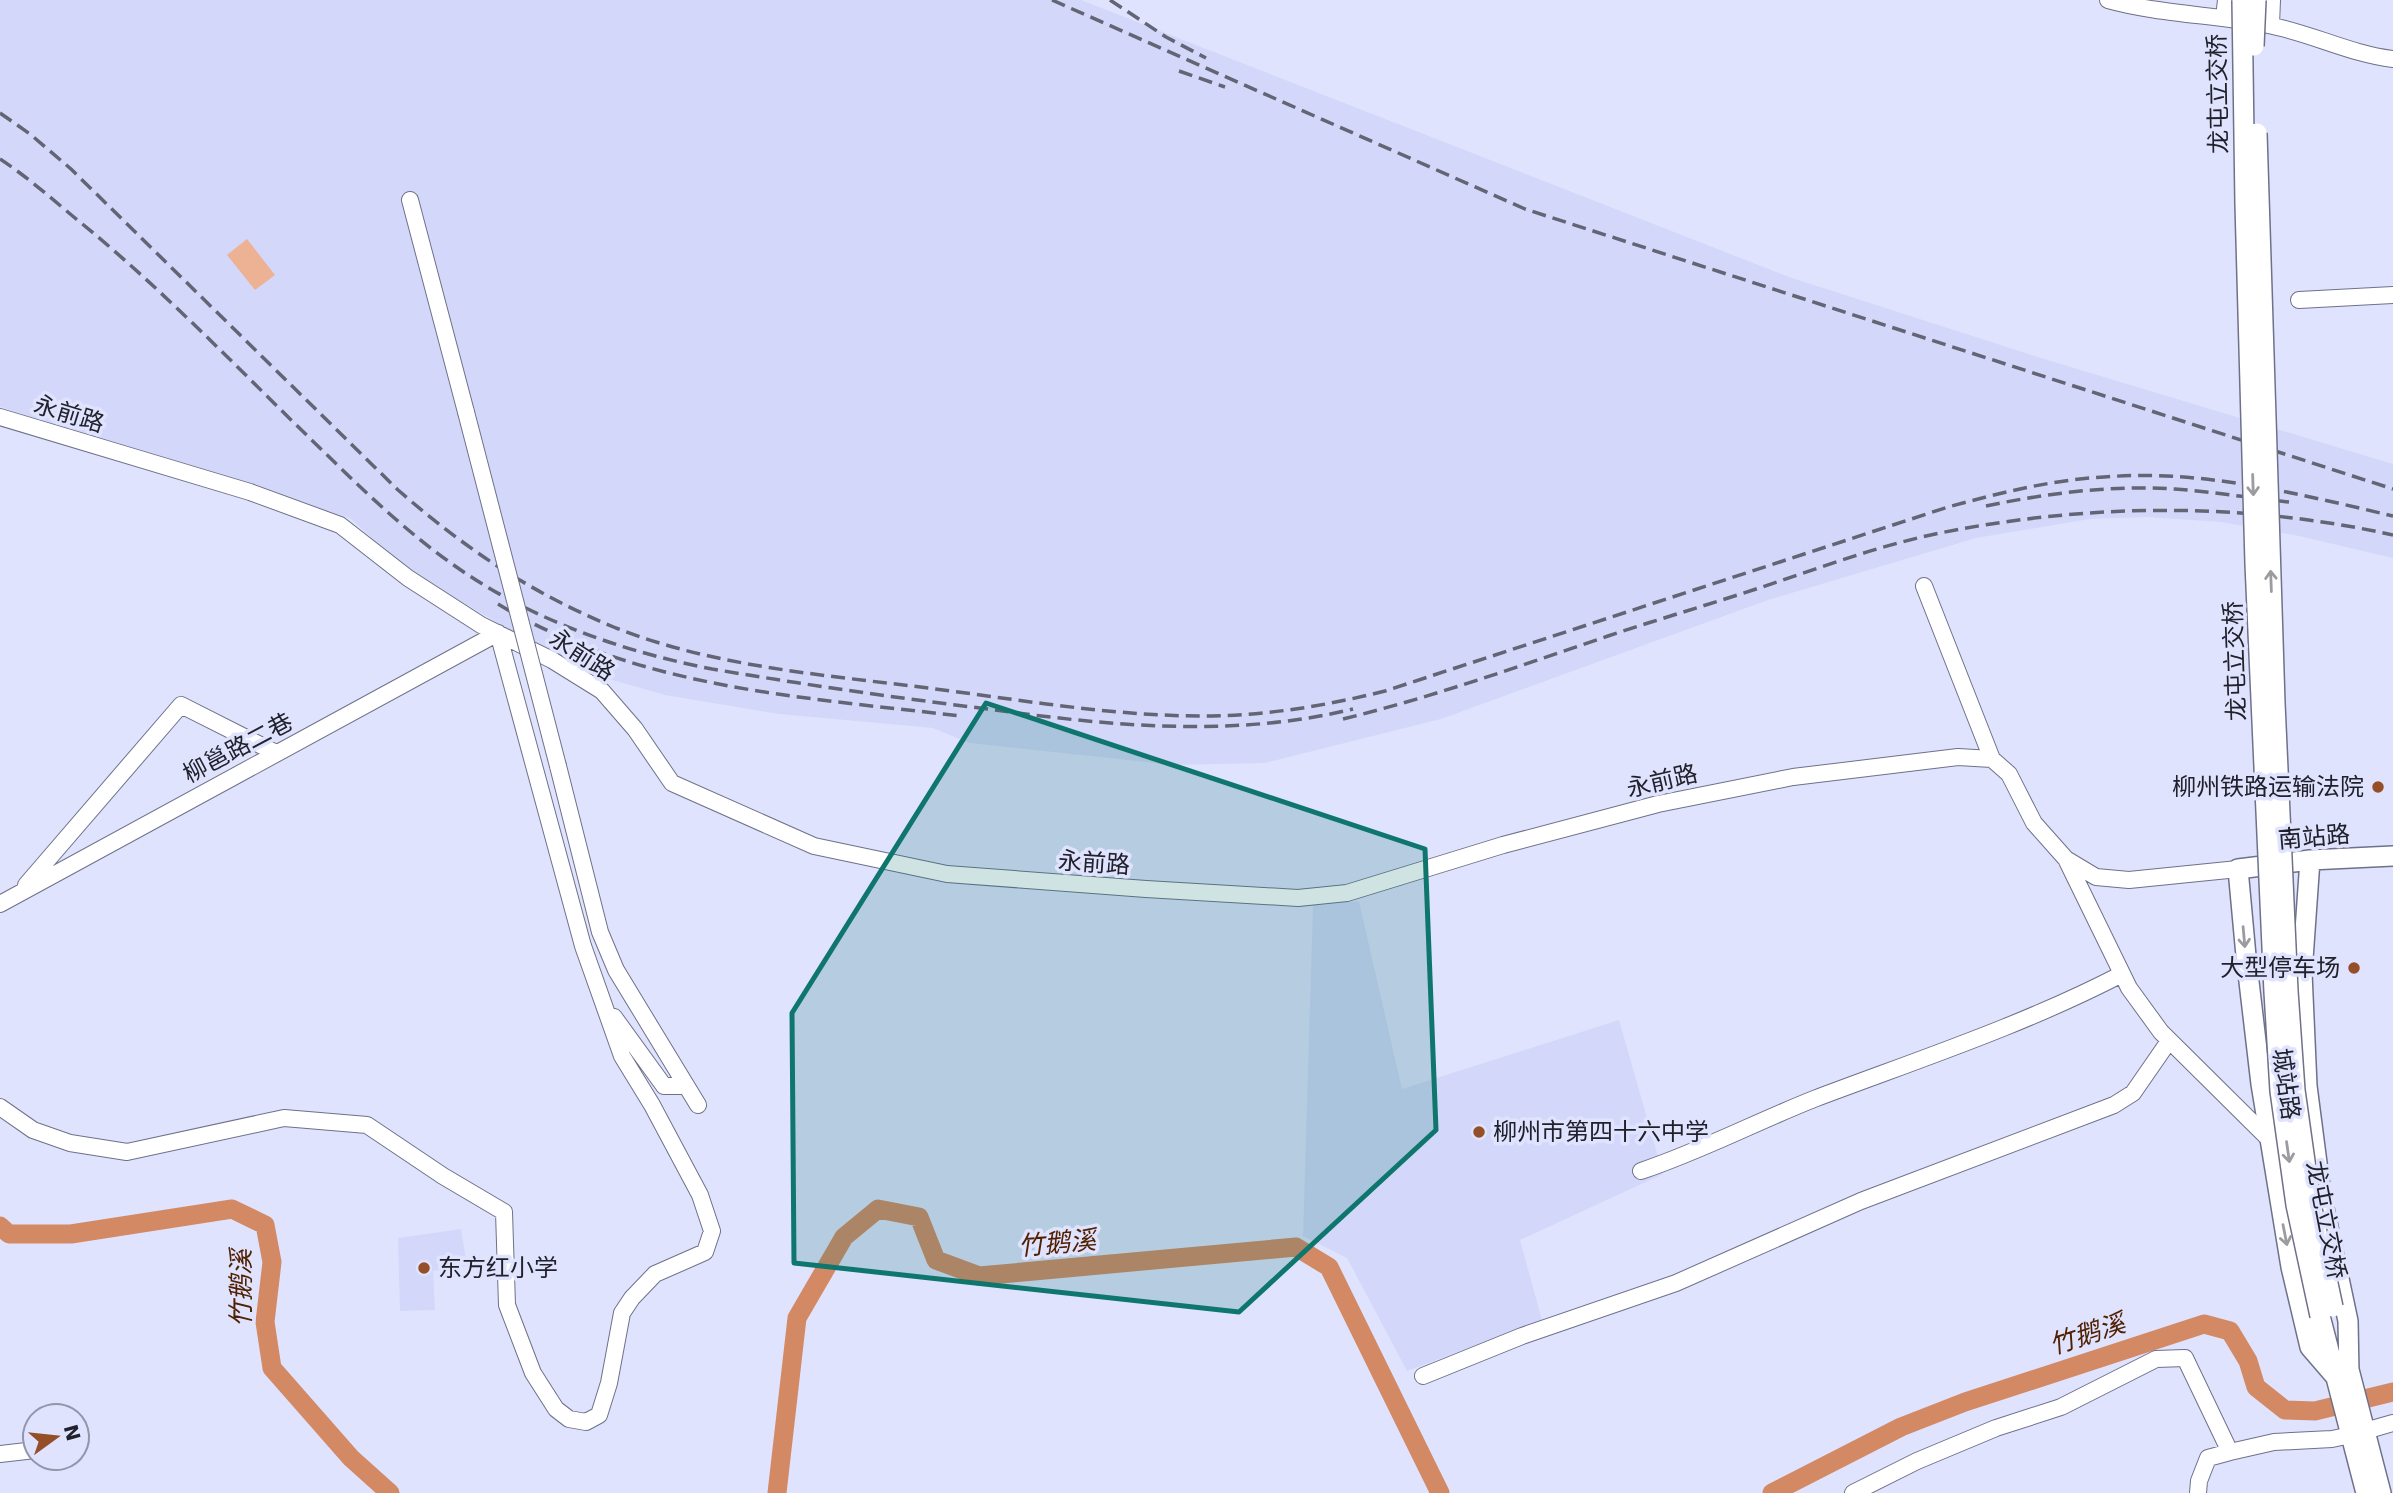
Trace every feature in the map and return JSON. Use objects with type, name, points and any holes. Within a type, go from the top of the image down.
[{"type":"main road","name":"龙屯立交桥","points":[[2242,0],[2255,564],[2274,1004],[2280,1091],[2296,1205],[2327,1311]]},
{"type":"main road","name":"龙屯立交桥","points":[[2256,0],[2254,55],[2288,991],[2295,1090],[2327,1311]]},
{"type":"main road","name":"南站路","points":[[2238,869],[2310,860],[2393,856]]},
{"type":"main road","name":"城站路","points":[[2310,860],[2302,974],[2307,1086],[2321,1194],[2348,1321],[2343,1378]]},
{"type":"main road","name":"城站路","points":[[2238,869],[2269,1139],[2291,1267],[2310,1347],[2343,1378]]},
{"type":"main road","name":"城站路","points":[[2327,1311],[2357,1428],[2381,1493]]},
{"type":"main road","name":"城站路","points":[[2357,1428],[2366,1493]]},
{"type":"street","points":[[2108,0],[2271,25],[2325,43],[2378,57],[2393,58]]},
{"type":"street","points":[[2224,18],[2226,0]]},
{"type":"street","points":[[2271,25],[2272,0]]},
{"type":"street","points":[[410,200],[600,932],[616,970],[698,1105]]},
{"type":"street","points":[[2299,300],[2393,295]]},
{"type":"street","name":"永前路","points":[[0,417],[250,492],[340,525],[408,578],[481,625],[552,660],[602,691],[635,729],[672,783],[814,846],[947,874],[1146,890],[1297,898],[1347,893],[1503,845],[1658,804],[1793,777],[1958,757],[1992,759]]},
{"type":"street","points":[[1924,586],[1992,759],[2009,774],[2034,823],[2066,859],[2129,988],[2169,1041],[2269,1139]]},
{"type":"street","points":[[0,1107],[33,1130],[70,1143],[127,1152],[284,1118],[367,1125],[443,1176],[504,1212],[507,1305],[533,1373],[556,1409],[569,1419],[586,1422],[599,1415],[609,1383],[622,1313],[655,1274],[705,1252],[712,1231],[700,1195],[652,1105],[622,1056],[602,1001],[583,946],[498,633]]},
{"type":"street","name":"柳邕路二巷","points":[[0,904],[498,633]]},
{"type":"street","points":[[18,894],[181,705],[276,753]]},
{"type":"street","points":[[2066,859],[2096,877],[2129,880],[2238,869]]},
{"type":"street","points":[[1641,1171],[1807,1102],[2070,1001],[2122,974]]},
{"type":"street","points":[[602,1001],[664,1086],[686,1086]]},
{"type":"street","points":[[1423,1376],[1522,1336],[1676,1283],[1861,1201],[2113,1105],[2133,1093],[2169,1041]]},
{"type":"street","points":[[1853,1493],[1917,1461],[1985,1433],[2061,1407],[2156,1359],[2185,1357],[2230,1452]]},
{"type":"street","points":[[2197,1493],[2208,1458],[2274,1442],[2332,1439],[2357,1428],[2393,1423]]},
{"type":"street","points":[[0,1454],[21,1452]]},
{"type":"highlighted area","points":[[986,703],[1425,849],[1436,1130],[1239,1312],[794,1263],[792,1013]]},
{"type":"shaded area","points":[[0,0],[1081,0],[1789,277],[2041,358],[2393,464],[2393,558],[2299,536],[2221,522],[2147,517],[2090,519],[1976,538],[1768,600],[1441,719],[1265,763],[1173,765],[969,743],[933,728],[779,714],[665,695],[595,675],[496,622],[403,567],[350,518],[0,407]]},
{"type":"shaded area","points":[[247,239],[275,275],[255,290],[227,255]]},
{"type":"shaded area","name":"柳州市第四十六中学","points":[[1359,901],[1402,1089],[1619,1020],[1663,1174],[1520,1240],[1542,1320],[1407,1371],[1347,1258],[1303,1236],[1313,905]]},
{"type":"shaded area","name":"东方红小学","points":[[461,1229],[467,1266],[433,1271],[435,1310],[400,1311],[398,1238]]},
{"type":"waterway","name":"竹鹅溪","points":[[0,1226],[9,1234],[71,1234],[232,1209],[265,1225],[272,1262],[265,1322],[272,1368],[351,1458],[390,1493]]},
{"type":"waterway","name":"竹鹅溪","points":[[777,1493],[797,1318],[844,1237],[878,1209],[919,1217],[936,1260],[979,1276],[1296,1247],[1329,1267],[1440,1493]]},
{"type":"waterway","name":"竹鹅溪","points":[[1772,1493],[1901,1427],[1965,1402],[2204,1324],[2230,1331],[2248,1361],[2256,1387],[2285,1410],[2315,1411],[2393,1392]]},
{"type":"railway","points":[[1052,0],[1525,209],[2393,489]]},
{"type":"railway","points":[[1110,0],[1166,37],[1206,58]]},
{"type":"railway","points":[[1179,71],[1225,87]]},
{"type":"railway","points":[[0,113],[71,169],[398,490],[475,551],[528,585],[616,628],[688,651],[762,666],[1099,710],[1212,716],[1256,714],[1321,705],[1385,691],[1948,507],[2045,484],[2141,475],[2214,480],[2250,485],[2393,516]]},
{"type":"railway","points":[[0,159],[38,187],[139,273],[358,485],[415,535],[476,580],[560,624],[620,646],[712,669],[879,695],[1073,720],[1213,726],[1260,724],[1353,709]]},
{"type":"railway","points":[[1986,506],[2056,494],[2128,488],[2175,489],[2289,502]]},
{"type":"railway","points":[[1343,719],[1476,680],[1869,551],[1916,538],[1996,523],[2053,516],[2167,510],[2280,517],[2393,535]]},
{"type":"railway","points":[[498,604],[552,632],[607,655],[664,672],[782,695],[960,716]]},
{"type":"place","name":"柳州铁路运输法院","points":[[2378,787]]},
{"type":"place","name":"大型停车场","points":[[2354,968]]},
{"type":"place","name":"柳州市第四十六中学","points":[[1479,1132]]},
{"type":"place","name":"东方红小学","points":[[424,1268]]}]
